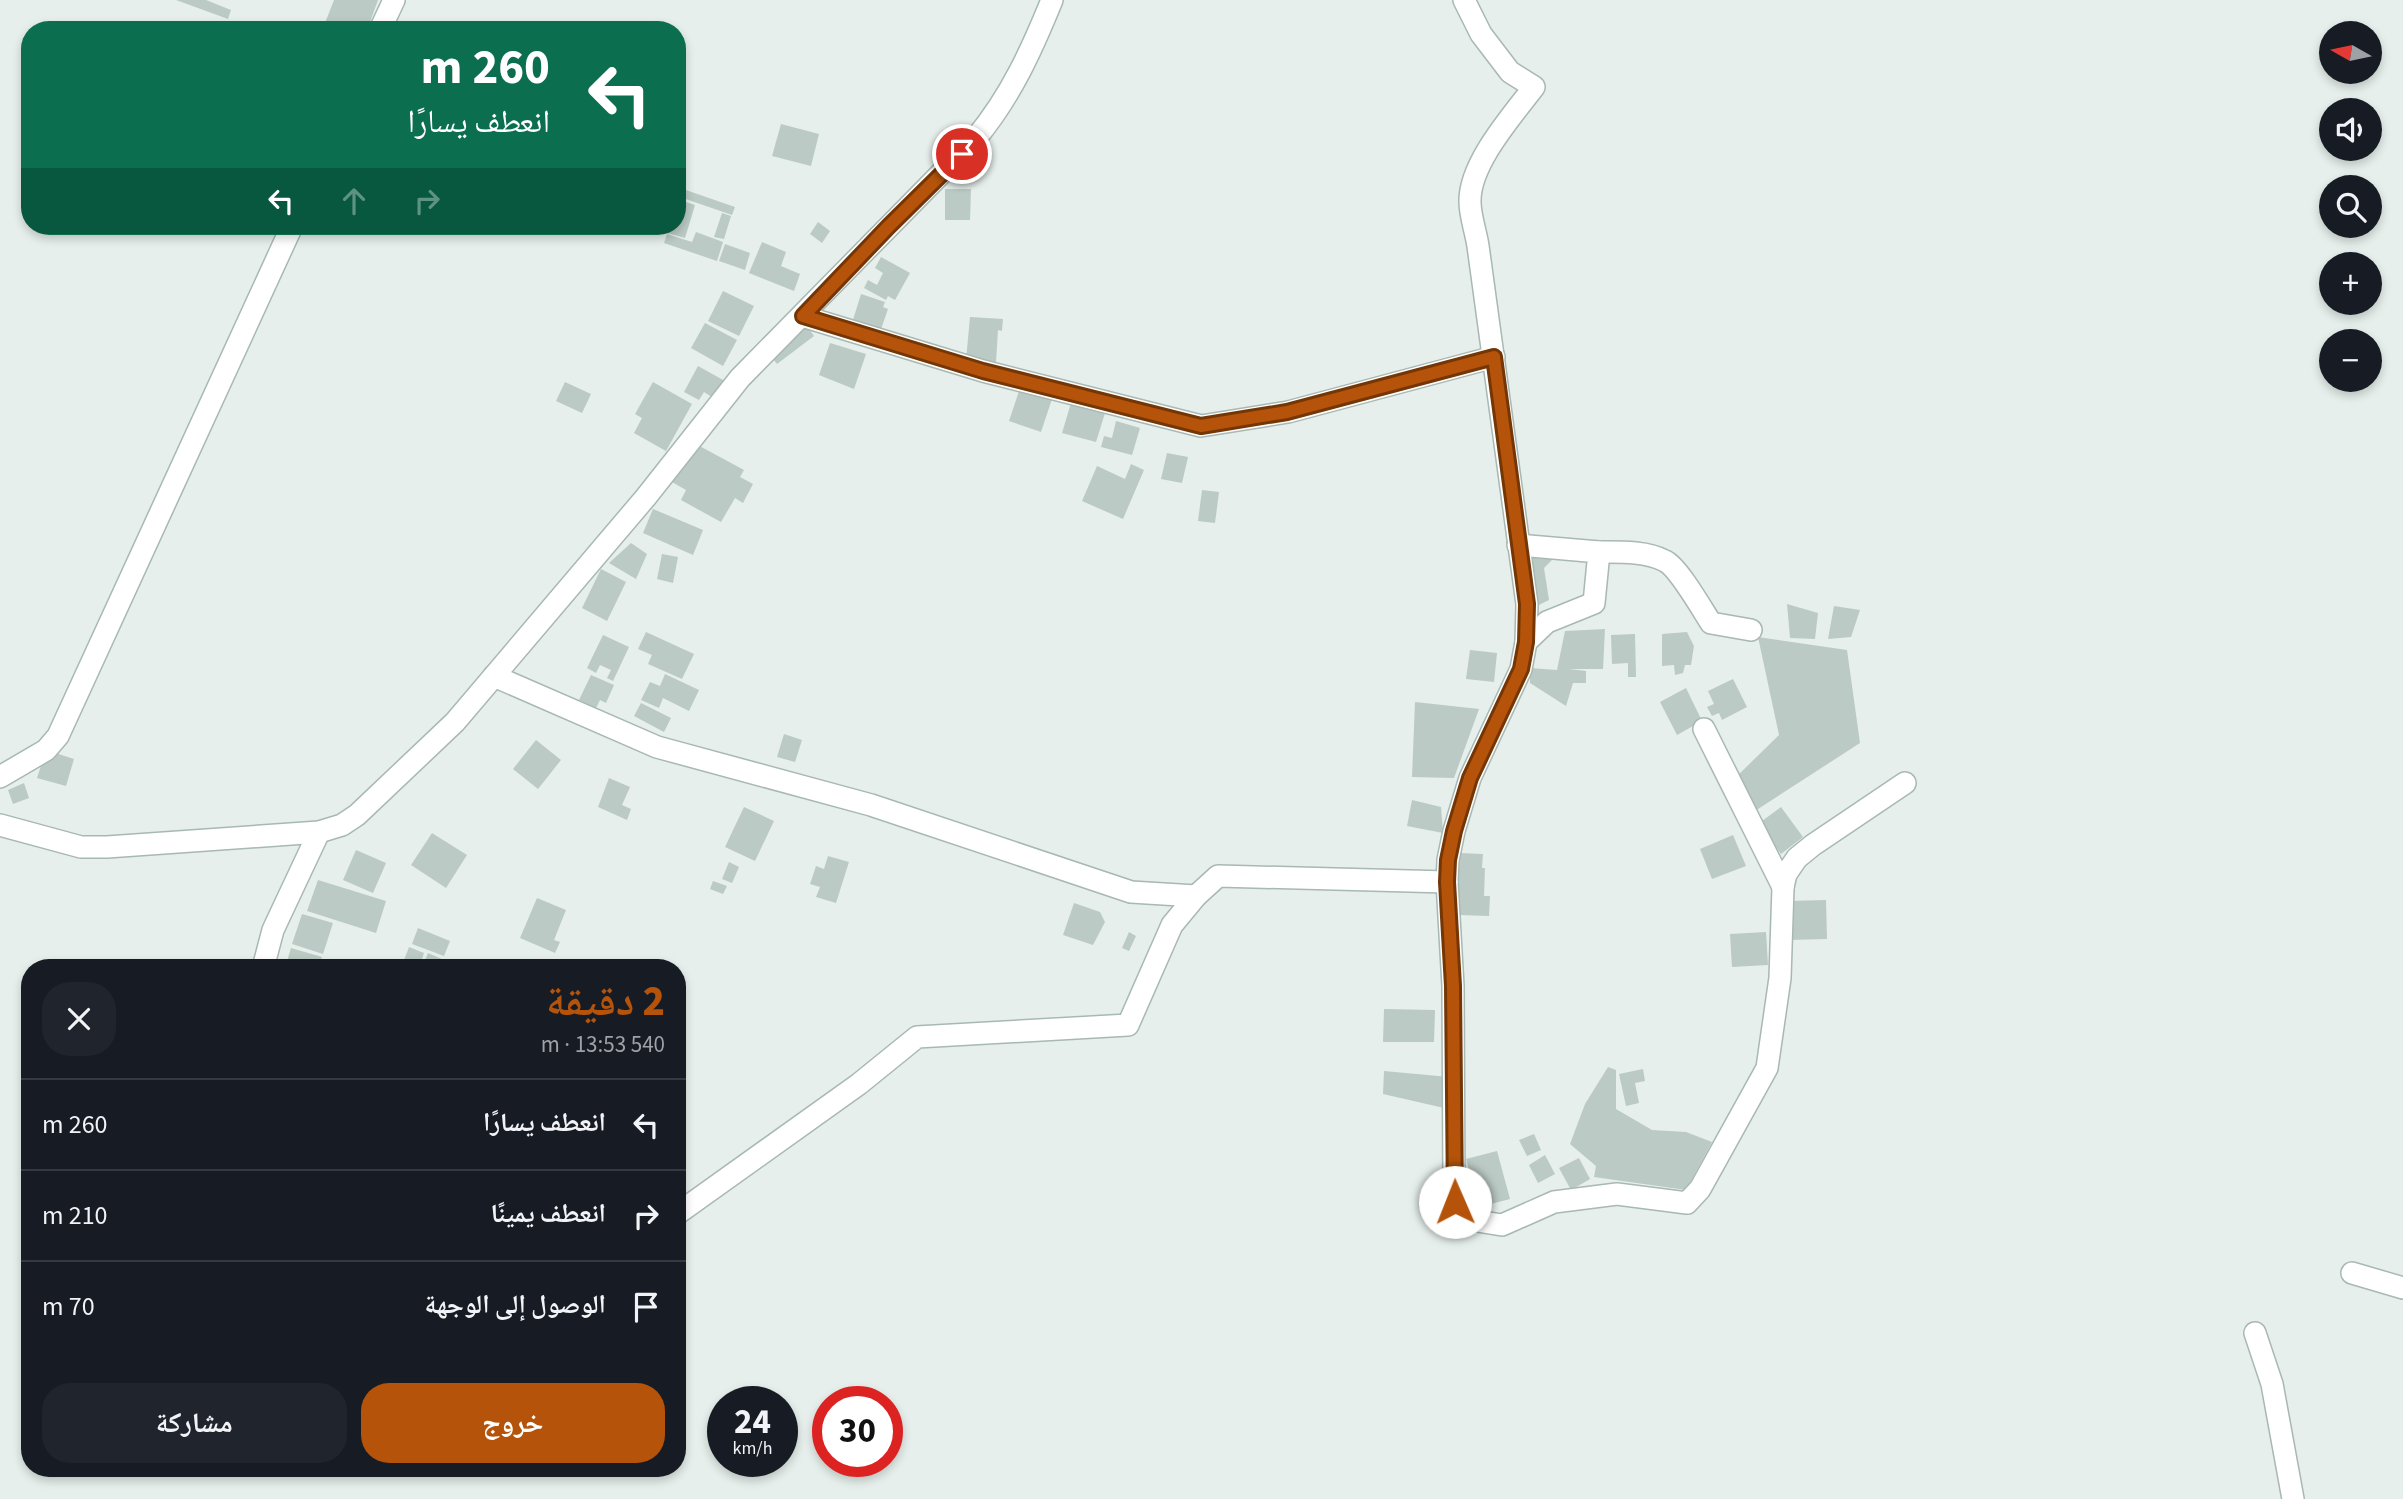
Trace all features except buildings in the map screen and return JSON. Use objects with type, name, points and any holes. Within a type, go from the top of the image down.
[{"type":"street","points":[[384,21],[394,0]]},
{"type":"street","points":[[0,825],[81,847],[319,832],[342,825],[357,815],[455,722],[646,498],[740,378],[954,163],[995,116],[1018,77],[1052,0]]},
{"type":"street","points":[[1464,0],[1481,34],[1510,72],[1534,87],[1486,154],[1471,191],[1470,204],[1494,357],[1527,604],[1526,642],[1521,669],[1470,778],[1454,831],[1447,882],[1453,986],[1455,1202],[1463,1215],[1477,1221],[1502,1225],[1554,1202],[1618,1194],[1687,1203],[1700,1189],[1767,1068],[1780,978],[1783,887],[1786,874],[1797,858],[1812,845],[1905,783]]},
{"type":"street","points":[[0,777],[46,750],[58,736],[288,235]]},
{"type":"street","points":[[803,316],[983,371],[1201,426],[1287,412],[1494,357]]},
{"type":"street","points":[[1518,545],[1631,553],[1667,561],[1711,623],[1751,630]]},
{"type":"street","points":[[1526,642],[1547,622],[1594,603],[1600,552]]},
{"type":"street","points":[[494,676],[670,751],[871,805],[1131,892],[1196,896]]},
{"type":"street","points":[[1704,729],[1783,887]]},
{"type":"street","points":[[265,959],[273,930],[319,832]]},
{"type":"street","points":[[686,1208],[859,1084],[916,1037],[1128,1025],[1172,925],[1196,896],[1218,876],[1447,882]]},
{"type":"street","points":[[2352,1273],[2403,1288]]},
{"type":"street","points":[[2255,1333],[2272,1384],[2293,1499]]},
{"type":"route","points":[[962,154],[803,316],[983,371],[1201,426],[1287,412],[1494,357],[1527,604],[1526,642],[1521,669],[1470,778],[1448,860],[1453,986],[1455,1202]]}]
